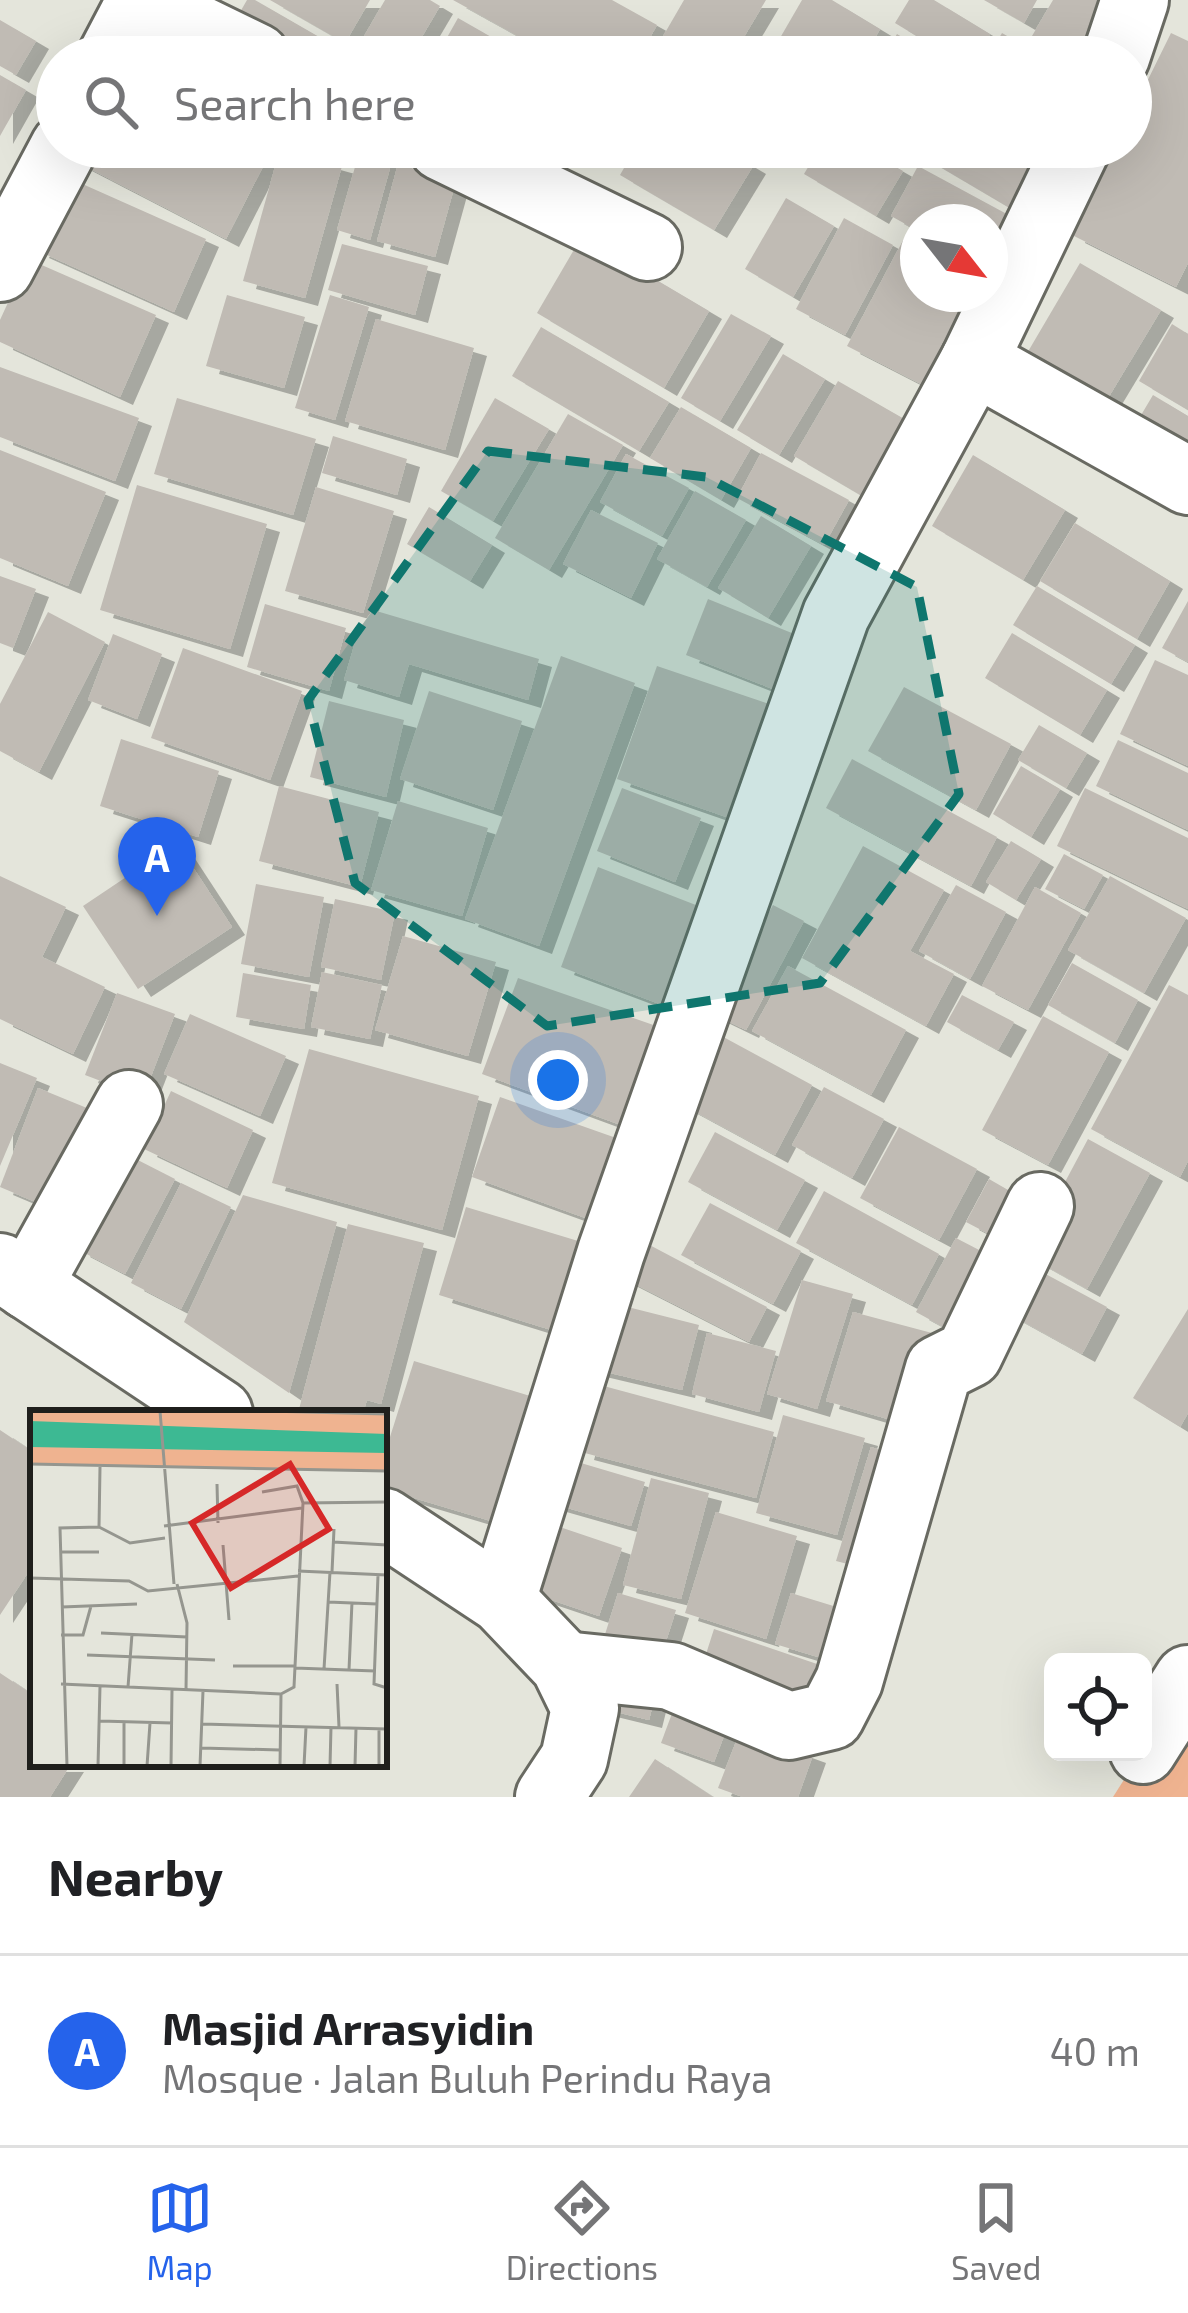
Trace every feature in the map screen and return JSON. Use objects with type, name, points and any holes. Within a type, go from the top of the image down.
[{"type":"street","points":[[122,36],[140,0],[213,36]]},
{"type":"street","points":[[1123,36],[1136,0]]},
{"type":"street","points":[[0,268],[53,168]]},
{"type":"street","points":[[485,168],[648,247]]},
{"type":"street","points":[[502,1600],[611,1252],[836,615],[974,361],[1067,168]]},
{"type":"street","points":[[974,361],[1188,481]]},
{"type":"street","points":[[129,1104],[14,1277],[214,1410]]},
{"type":"street","points":[[564,1665],[671,1676],[789,1726],[831,1717],[849,1681],[939,1370],[969,1354],[1040,1206]]},
{"type":"street","points":[[387,1524],[502,1600],[564,1665],[586,1708],[574,1759],[548,1797]]},
{"type":"street","points":[[1152,1735],[1188,1679]]},
{"type":"street","points":[[1113,1797],[1136,1761]]},
{"type":"highlighted area","points":[[488,451],[706,477],[917,587],[959,794],[820,983],[547,1026],[355,883],[308,700]]},
{"type":"shaded area","points":[[1188,1679],[1188,1797],[1113,1797],[1136,1761],[1152,1761],[1152,1736]]},
{"type":"building","points":[[247,0],[255,0],[317,36],[233,36],[228,33]]},
{"type":"building","points":[[270,0],[370,0],[349,36],[333,36]]},
{"type":"building","points":[[385,0],[430,0],[440,6],[422,36],[364,36]]},
{"type":"building","points":[[453,0],[612,0],[657,25],[651,36],[518,36]]},
{"type":"building","points":[[684,0],[766,0],[745,36],[663,36]]},
{"type":"building","points":[[802,0],[832,0],[880,29],[876,36],[781,36]]},
{"type":"building","points":[[909,0],[934,0],[990,34],[916,36],[895,23]]},
{"type":"building","points":[[984,0],[1037,0],[1024,23]]},
{"type":"building","points":[[1053,0],[1126,0],[1105,36],[1032,36]]},
{"type":"building","points":[[458,18],[489,36],[448,36]]},
{"type":"building","points":[[0,20],[36,41],[16,75],[0,66]]},
{"type":"building","points":[[1171,33],[1188,41],[1188,263],[1176,287],[1072,235],[1105,168],[1152,168],[1152,71]]},
{"type":"building","points":[[0,75],[26,90],[0,136]]},
{"type":"building","points":[[89,168],[262,168],[226,239]]},
{"type":"building","points":[[275,168],[341,168],[305,298],[243,281]]},
{"type":"building","points":[[355,168],[390,168],[370,240],[337,230]]},
{"type":"building","points":[[397,168],[456,181],[435,257],[377,241]]},
{"type":"building","points":[[624,168],[752,168],[714,230],[620,175]]},
{"type":"building","points":[[808,168],[903,171],[876,216],[804,174]]},
{"type":"building","points":[[917,168],[988,204],[900,204],[900,221],[891,216]]},
{"type":"building","points":[[942,168],[1041,168],[1015,211]]},
{"type":"building","points":[[69,178],[206,239],[174,312],[36,250]]},
{"type":"building","points":[[786,198],[834,226],[793,297],[745,269]]},
{"type":"building","points":[[844,218],[893,245],[845,335],[796,309]]},
{"type":"building","points":[[582,236],[709,311],[664,388],[537,313]]},
{"type":"building","points":[[342,244],[428,266],[415,315],[328,290]]},
{"type":"building","points":[[900,246],[900,312],[969,312],[929,388],[847,346]]},
{"type":"building","points":[[28,259],[156,315],[120,397],[0,342],[0,320]]},
{"type":"building","points":[[1080,263],[1161,310],[1105,403],[1026,355]]},
{"type":"building","points":[[227,295],[305,317],[284,388],[206,366]]},
{"type":"building","points":[[330,295],[369,307],[335,420],[295,408]]},
{"type":"building","points":[[731,314],[771,336],[720,421],[681,398]]},
{"type":"building","points":[[376,319],[474,348],[445,450],[345,421]]},
{"type":"building","points":[[1172,324],[1188,334],[1188,410],[1139,381]]},
{"type":"building","points":[[541,327],[669,402],[639,451],[512,376]]},
{"type":"building","points":[[783,354],[825,379],[779,455],[737,430]]},
{"type":"building","points":[[0,367],[139,418],[115,481],[0,437]]},
{"type":"building","points":[[838,381],[913,424],[869,500],[794,456]]},
{"type":"building","points":[[1153,395],[1188,416],[1188,473],[1128,437]]},
{"type":"building","points":[[177,398],[316,439],[293,515],[154,474]]},
{"type":"building","points":[[495,398],[549,429],[493,521],[441,491]]},
{"type":"building","points":[[681,407],[751,448],[721,500],[650,458]]},
{"type":"building","points":[[568,414],[623,445],[549,570],[495,538]]},
{"type":"building","points":[[333,436],[407,459],[397,495],[322,473]]},
{"type":"building","points":[[0,450],[106,492],[68,586],[0,558]]},
{"type":"building","points":[[761,453],[849,500],[824,545],[737,498]]},
{"type":"building","points":[[626,454],[689,488],[662,536],[600,502]]},
{"type":"building","points":[[973,455],[1065,510],[1023,580],[932,526]]},
{"type":"building","points":[[137,485],[267,524],[230,649],[100,610]]},
{"type":"building","points":[[316,487],[394,511],[363,613],[285,591]]},
{"type":"building","points":[[695,491],[746,520],[707,587],[657,559]]},
{"type":"building","points":[[429,507],[492,545],[470,581],[407,544]]},
{"type":"building","points":[[591,510],[658,543],[631,598],[563,564]]},
{"type":"building","points":[[761,516],[811,546],[768,618],[718,588]]},
{"type":"building","points":[[1075,523],[1170,581],[1137,639],[1040,581]]},
{"type":"building","points":[[0,576],[36,589],[13,648],[0,643]]},
{"type":"building","points":[[1037,586],[1135,645],[1111,684],[1013,625]]},
{"type":"building","points":[[708,599],[814,642],[793,697],[686,655]]},
{"type":"building","points":[[1188,601],[1188,662],[1162,648]]},
{"type":"building","points":[[265,604],[346,628],[329,691],[247,667]]},
{"type":"building","points":[[373,610],[539,659],[528,700],[409,664],[399,697],[344,680],[359,629]]},
{"type":"building","points":[[48,612],[105,642],[39,772],[0,751],[0,704]]},
{"type":"building","points":[[1012,633],[1107,690],[1080,735],[985,678]]},
{"type":"building","points":[[113,634],[162,654],[137,719],[88,700]]},
{"type":"building","points":[[183,648],[302,691],[270,780],[151,738]]},
{"type":"building","points":[[561,656],[635,683],[539,946],[465,919]]},
{"type":"building","points":[[1155,660],[1188,675],[1188,766],[1120,734]]},
{"type":"building","points":[[657,666],[775,706],[735,820],[617,779]]},
{"type":"building","points":[[904,687],[1011,744],[976,810],[868,751]]},
{"type":"building","points":[[429,691],[522,721],[493,810],[400,779]]},
{"type":"building","points":[[329,701],[404,720],[386,797],[310,777]]},
{"type":"building","points":[[1039,725],[1087,753],[1066,788],[1018,760]]},
{"type":"building","points":[[121,739],[219,771],[198,837],[100,806]]},
{"type":"building","points":[[1118,740],[1188,773],[1188,830],[1096,786]]},
{"type":"building","points":[[852,759],[997,837],[971,886],[826,808]]},
{"type":"building","points":[[1021,766],[1060,789],[1031,837],[993,814]]},
{"type":"building","points":[[279,786],[379,812],[360,887],[259,861]]},
{"type":"building","points":[[622,788],[701,818],[675,882],[597,851]]},
{"type":"building","points":[[1085,788],[1188,838],[1188,909],[1057,846]]},
{"type":"building","points":[[398,801],[488,828],[462,916],[371,890]]},
{"type":"building","points":[[1011,841],[1041,859],[1016,900],[986,882]]},
{"type":"building","points":[[177,843],[232,927],[138,989],[83,906]]},
{"type":"building","points":[[863,846],[944,890],[910,951],[954,974],[926,1026],[802,958]]},
{"type":"building","points":[[1064,854],[1103,875],[1084,909],[1045,889]]},
{"type":"building","points":[[598,867],[701,907],[665,1006],[561,967]]},
{"type":"building","points":[[0,876],[66,907],[42,957],[105,987],[73,1054],[0,1019]]},
{"type":"building","points":[[1110,876],[1186,918],[1144,993],[1068,950]]},
{"type":"building","points":[[256,884],[324,897],[309,977],[241,964]]},
{"type":"building","points":[[956,885],[1006,912],[970,979],[919,951]]},
{"type":"building","points":[[1035,887],[1081,913],[1028,1010],[982,986]]},
{"type":"building","points":[[335,899],[395,912],[381,980],[321,967]]},
{"type":"building","points":[[773,905],[804,921],[746,1030],[713,1014]]},
{"type":"building","points":[[403,936],[496,962],[468,1056],[375,1030]]},
{"type":"building","points":[[1072,963],[1138,1000],[1115,1043],[1048,1005]]},
{"type":"building","points":[[788,966],[906,1030],[871,1095],[752,1031]]},
{"type":"building","points":[[322,972],[382,985],[370,1039],[311,1027]]},
{"type":"building","points":[[243,973],[311,985],[304,1029],[236,1017]]},
{"type":"building","points":[[518,978],[665,1029],[629,1128],[482,1074]]},
{"type":"building","points":[[1169,985],[1188,995],[1188,1161],[1180,1177],[1091,1129]]},
{"type":"building","points":[[117,993],[175,1014],[143,1097],[85,1075]]},
{"type":"building","points":[[962,995],[1014,1022],[998,1050],[947,1022]]},
{"type":"building","points":[[190,1014],[286,1056],[260,1116],[164,1074]]},
{"type":"building","points":[[1043,1016],[1109,1052],[1048,1165],[982,1130]]},
{"type":"building","points":[[716,1033],[812,1085],[775,1155],[679,1103]]},
{"type":"building","points":[[309,1049],[479,1096],[442,1230],[272,1183]]},
{"type":"building","points":[[0,1063],[37,1078],[0,1166]]},
{"type":"building","points":[[824,1087],[884,1119],[852,1178],[792,1145]]},
{"type":"building","points":[[38,1088],[104,1115],[64,1214],[0,1187]]},
{"type":"building","points":[[171,1091],[253,1130],[227,1188],[144,1149]]},
{"type":"building","points":[[500,1097],[619,1139],[591,1220],[472,1177]]},
{"type":"building","points":[[899,1127],[977,1169],[939,1240],[860,1198]]},
{"type":"building","points":[[715,1132],[805,1180],[777,1230],[688,1182]]},
{"type":"building","points":[[1088,1139],[1150,1173],[1087,1289],[1026,1255]]},
{"type":"building","points":[[126,1154],[175,1179],[125,1274],[77,1249]]},
{"type":"building","points":[[989,1179],[1029,1202],[1006,1243],[966,1222]]},
{"type":"building","points":[[181,1183],[231,1207],[181,1309],[131,1283]]},
{"type":"building","points":[[824,1191],[939,1254],[912,1305],[796,1243]]},
{"type":"building","points":[[243,1195],[337,1222],[289,1393],[184,1322]]},
{"type":"building","points":[[710,1203],[801,1251],[773,1304],[681,1255]]},
{"type":"building","points":[[466,1207],[588,1244],[561,1333],[439,1295]]},
{"type":"building","points":[[348,1224],[424,1243],[381,1404],[367,1400],[364,1410],[299,1410]]},
{"type":"building","points":[[956,1238],[1008,1265],[967,1340],[916,1312]]},
{"type":"building","points":[[642,1241],[767,1307],[749,1342],[623,1278]]},
{"type":"building","points":[[1027,1264],[1107,1307],[1082,1354],[1002,1310]]},
{"type":"building","points":[[802,1280],[853,1294],[817,1409],[767,1394]]},
{"type":"building","points":[[604,1301],[699,1325],[682,1390],[589,1368]]},
{"type":"building","points":[[1188,1309],[1188,1413],[1180,1427],[1133,1398]]},
{"type":"building","points":[[853,1312],[932,1333],[905,1424],[826,1401]]},
{"type":"building","points":[[707,1333],[776,1351],[759,1412],[692,1394]]},
{"type":"building","points":[[414,1361],[550,1402],[511,1527],[387,1490],[387,1446]]},
{"type":"building","points":[[600,1385],[774,1432],[756,1498],[581,1452]]},
{"type":"building","points":[[783,1415],[865,1438],[837,1535],[756,1513]]},
{"type":"building","points":[[0,1430],[30,1450],[30,1570],[0,1615]]},
{"type":"building","points":[[871,1447],[901,1457],[867,1569],[836,1561]]},
{"type":"building","points":[[564,1458],[645,1482],[631,1526],[550,1503]]},
{"type":"building","points":[[651,1478],[709,1493],[681,1599],[623,1585]]},
{"type":"building","points":[[716,1512],[797,1536],[766,1639],[685,1613]]},
{"type":"building","points":[[545,1522],[622,1548],[599,1616],[522,1590]]},
{"type":"building","points":[[618,1593],[676,1610],[659,1663],[602,1644]]},
{"type":"building","points":[[791,1593],[853,1612],[838,1663],[775,1644]]},
{"type":"building","points":[[714,1629],[817,1664],[802,1711],[699,1676]]},
{"type":"building","points":[[0,1673],[30,1693],[30,1767],[69,1767],[50,1797],[0,1797]]},
{"type":"building","points":[[611,1682],[656,1692],[649,1720],[604,1709]]},
{"type":"building","points":[[674,1708],[727,1728],[714,1762],[661,1743]]},
{"type":"building","points":[[741,1729],[813,1755],[798,1797],[743,1797],[718,1788]]},
{"type":"building","points":[[655,1759],[713,1797],[629,1797]]},
{"type":"place","name":"Masjid Arrasyidin","points":[[157,916]]}]
